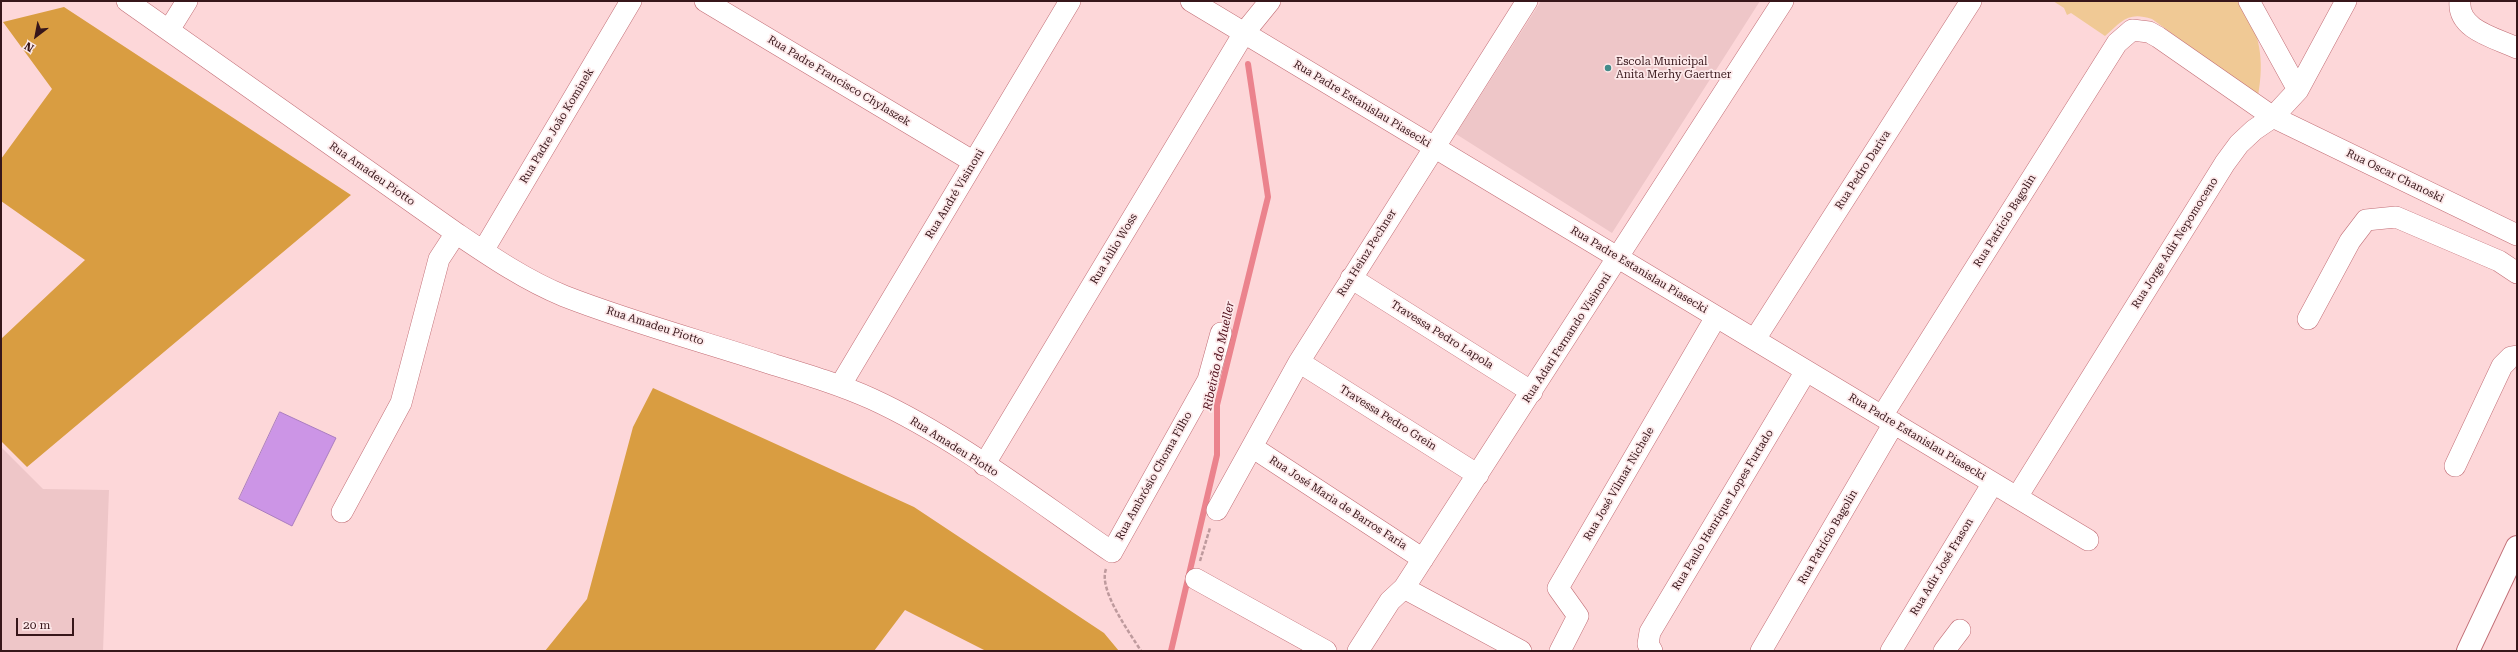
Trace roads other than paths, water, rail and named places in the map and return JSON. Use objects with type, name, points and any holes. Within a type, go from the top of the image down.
[{"type":"main road","points":[[2468,651],[2517,547]]},
{"type":"street","name":"Rua Amadeu Piotto","points":[[126,1],[456,233],[522,275],[563,295],[840,386],[897,412],[984,465],[1112,552]]},
{"type":"street","points":[[169,30],[187,1]]},
{"type":"street","name":"Rua Padre João Kominek","points":[[483,251],[631,1]]},
{"type":"street","name":"Rua Padre Francisco Chylaszek","points":[[705,1],[974,162]]},
{"type":"street","name":"Rua André Visinoni","points":[[840,386],[1070,1]]},
{"type":"street","name":"Rua Padre Estanislau Piasecki","points":[[1191,1],[2088,540]]},
{"type":"street","name":"Rua Júlio Woss","points":[[984,465],[1244,33],[1270,1]]},
{"type":"street","name":"Rua Heinz Pechner","points":[[1217,510],[1299,362],[1527,1]]},
{"type":"street","name":"Rua Adari Fernando Visinoni","points":[[1358,651],[1390,601],[1404,588],[1478,475],[1783,1]]},
{"type":"street","name":"Rua Pedro Dariva","points":[[1755,339],[1971,1]]},
{"type":"street","points":[[2249,1],[2298,90]]},
{"type":"street","name":"Rua Jorge Adir Nepomoceno","points":[[2017,497],[2225,163],[2244,139],[2273,117],[2298,90],[2346,1]]},
{"type":"street","points":[[2460,1],[2460,15],[2468,25],[2517,48]]},
{"type":"street","name":"Rua Oscar Chanoski","points":[[2132,30],[2140,29],[2158,36],[2273,117],[2517,235]]},
{"type":"street","name":"Rua Patrício Bagolin","points":[[1761,651],[1888,420],[2117,43],[2132,30]]},
{"type":"street","points":[[2308,319],[2350,241],[2366,220],[2396,217],[2500,261],[2517,273]]},
{"type":"street","points":[[342,512],[401,403],[439,259],[456,233]]},
{"type":"street","name":"Travessa Pedro Lapola","points":[[1351,278],[1532,392]]},
{"type":"street","name":"Rua José Vilmar Nichele","points":[[1560,651],[1578,616],[1558,588],[1716,317]]},
{"type":"street","name":"Rua Ambrósio Choma Filho","points":[[1112,552],[1208,380],[1221,333]]},
{"type":"street","points":[[2455,466],[2502,366],[2511,357],[2517,356]]},
{"type":"street","name":"Travessa Pedro Grein","points":[[1299,362],[1478,475]]},
{"type":"street","name":"Rua Paulo Henrique Lopes Furtado","points":[[1652,651],[1648,644],[1650,632],[1806,371]]},
{"type":"street","name":"Rua José Maria de Barros Faria","points":[[1252,447],[1423,559]]},
{"type":"street","name":"Rua Adir José Frason","points":[[1891,651],[1994,483]]},
{"type":"street","points":[[1196,579],[1326,651]]},
{"type":"street","points":[[1404,588],[1521,651]]},
{"type":"street","points":[[1944,651],[1960,630]]},
{"type":"waterway","name":"Ribeirão do Mueller","points":[[1171,651],[1217,455],[1217,405],[1268,197],[1248,64]]},
{"type":"place","name":"Escola Municipal Anita Merhy Gaertner","points":[[1608,68]]}]
